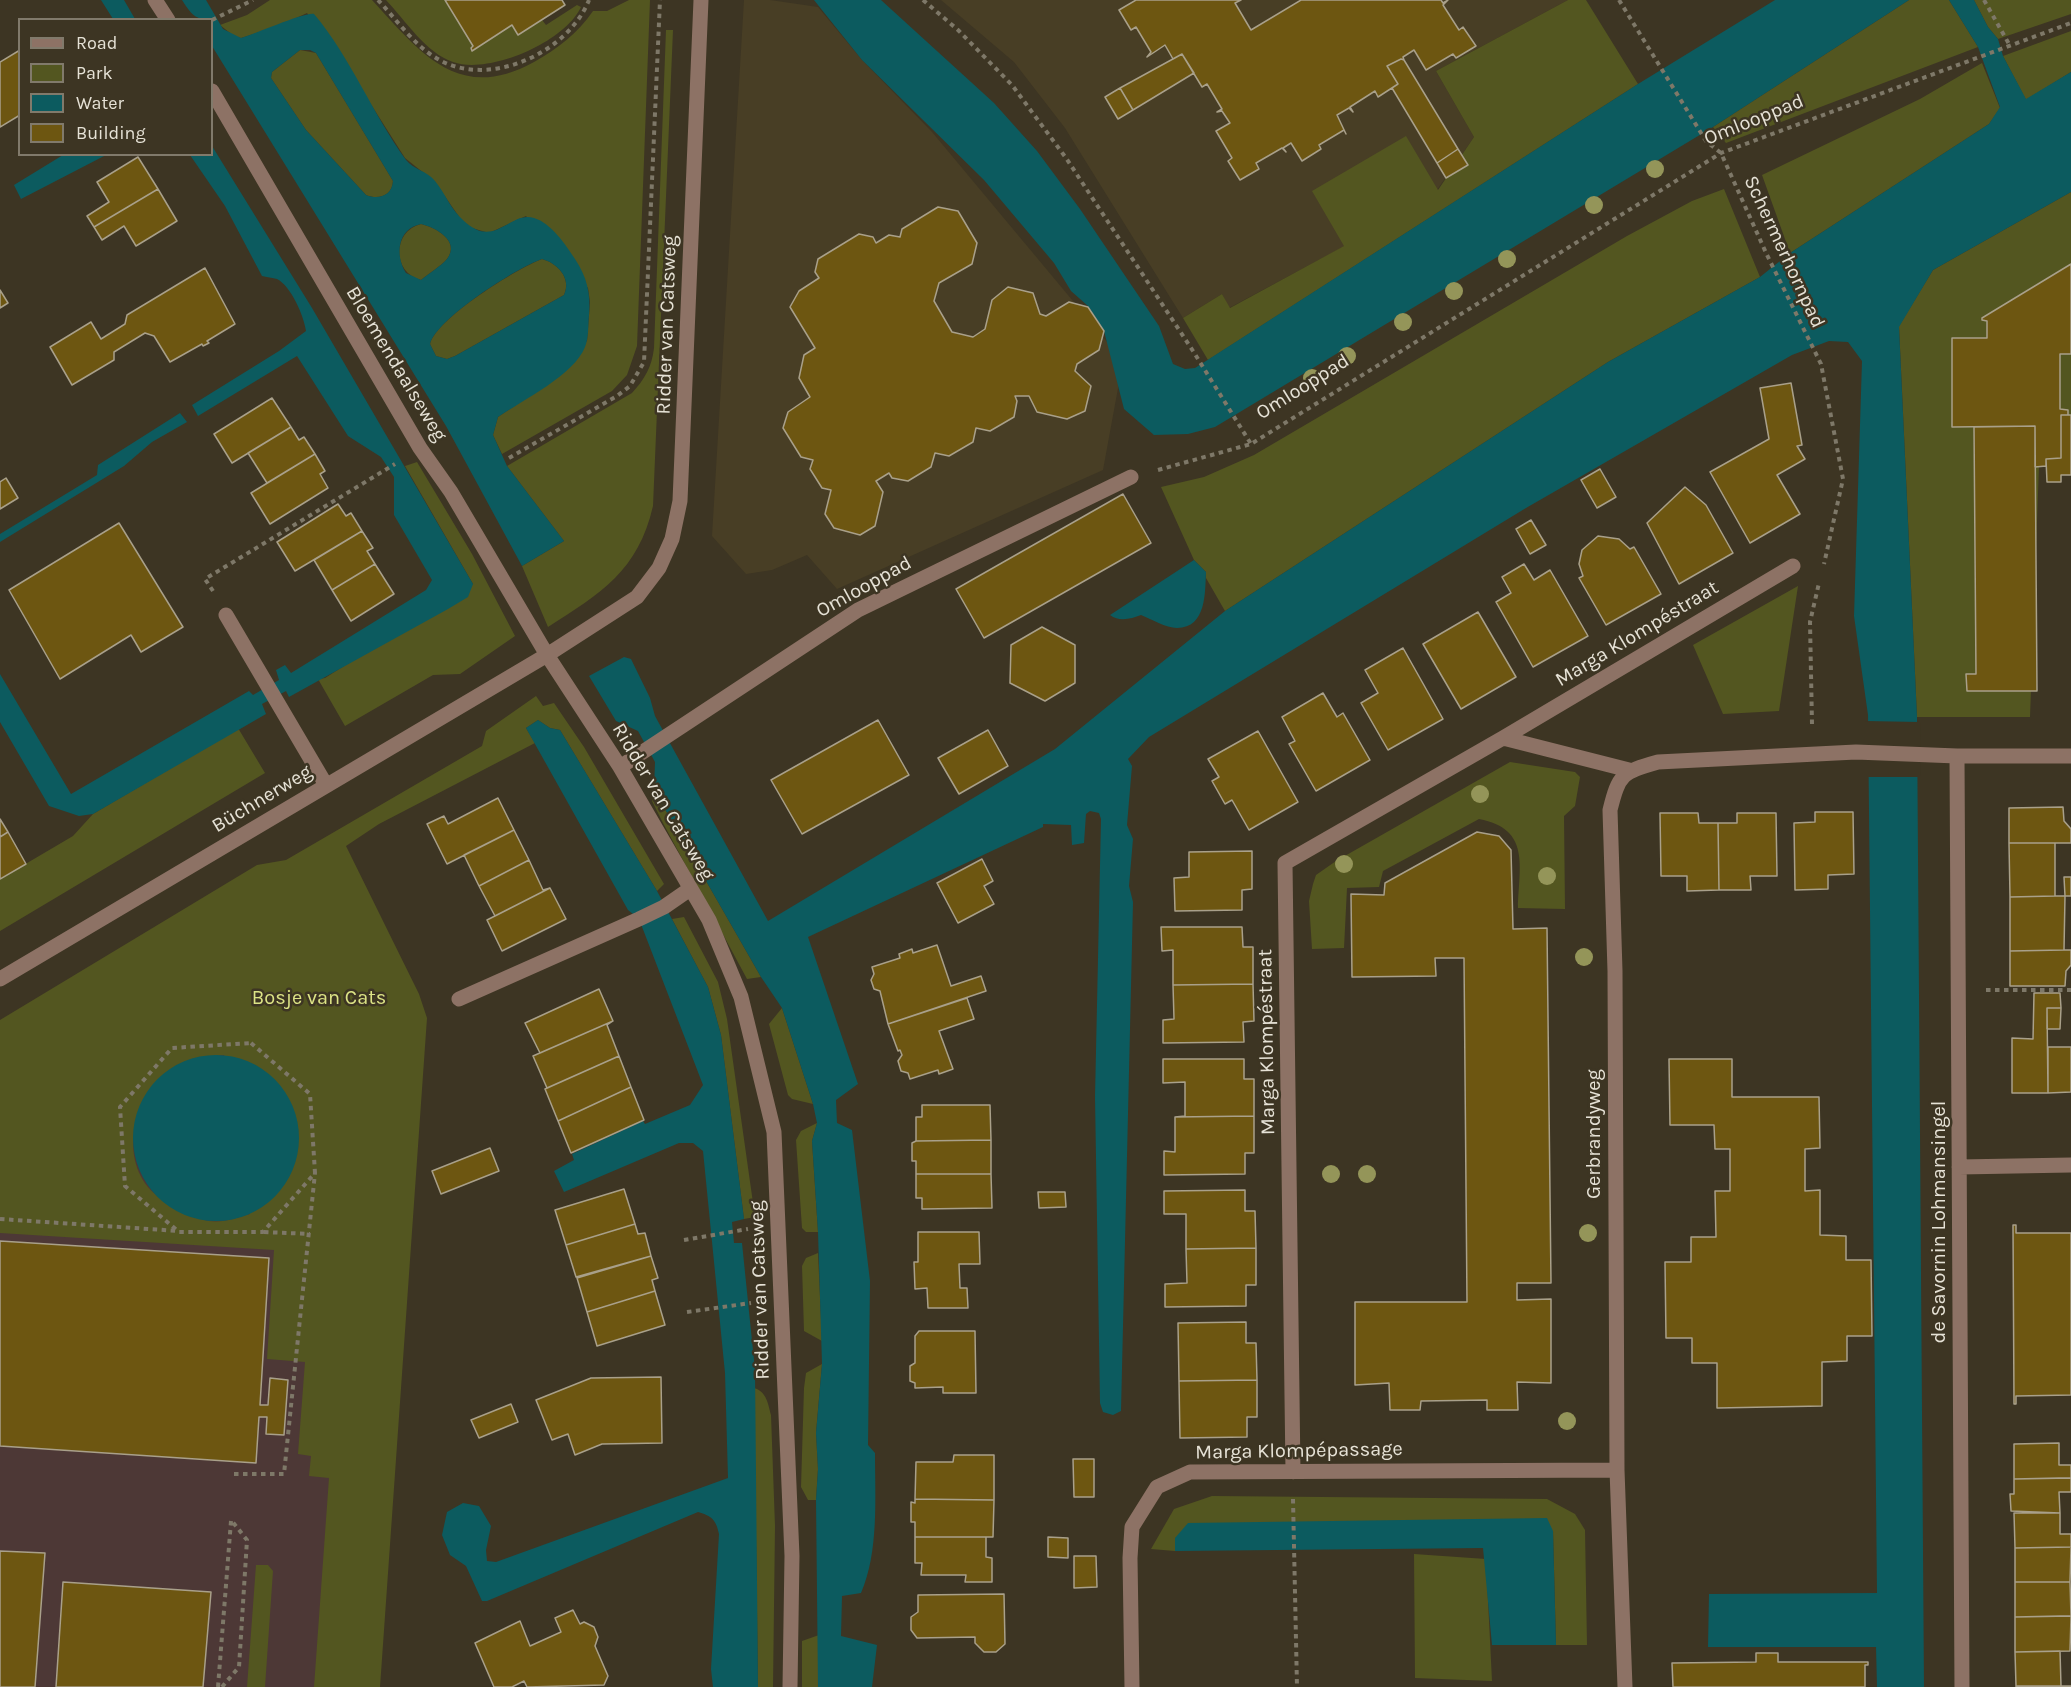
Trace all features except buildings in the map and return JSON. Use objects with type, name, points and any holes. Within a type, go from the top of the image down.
[{"type":"street","points":[[155,0],[167,18]]},
{"type":"street","name":"Ridder van Catsweg","points":[[701,0],[680,501],[672,539],[659,568],[637,597],[547,655],[620,767],[708,920],[741,997],[774,1132],[792,1556],[790,1687]]},
{"type":"street","name":"Bloemendaalseweg","points":[[213,94],[420,448],[451,492],[547,655]]},
{"type":"street","name":"Omlooppad","points":[[620,767],[858,610],[1131,477]]},
{"type":"street","name":"Marga Klompéstraat","points":[[1293,1472],[1285,863],[1503,738],[1793,566]]},
{"type":"street","points":[[226,615],[326,785]]},
{"type":"street","name":"Büchnerweg","points":[[0,979],[547,655]]},
{"type":"street","points":[[1503,738],[1629,770],[1658,762],[1856,752],[1957,756],[2071,756]]},
{"type":"street","name":"de Savornin Lohmansingel","points":[[1957,756],[1962,1687]]},
{"type":"street","name":"Gerbrandyweg","points":[[1625,1687],[1617,1470],[1615,971],[1610,810],[1616,787],[1629,770]]},
{"type":"street","points":[[459,999],[639,919],[664,907],[690,889]]},
{"type":"street","points":[[1959,1167],[2071,1165]]},
{"type":"street","name":"Marga Klompépassage","points":[[1132,1687],[1130,1558],[1132,1527],[1157,1487],[1190,1472],[1617,1470]]},
{"type":"path","points":[[213,20],[253,0]]},
{"type":"path","points":[[378,0],[435,58],[456,68],[487,72],[534,57],[553,45],[583,16],[590,0]]},
{"type":"path","points":[[508,458],[617,396],[630,386],[644,362],[660,0]]},
{"type":"path","points":[[924,0],[958,30],[1012,85],[1066,158],[1193,351],[1251,444]]},
{"type":"path","points":[[1619,0],[1706,141],[1721,153]]},
{"type":"path","points":[[1984,0],[2010,44]]},
{"type":"path","name":"Omlooppad","points":[[1131,477],[1251,444],[1721,153],[1973,57],[2071,23]]},
{"type":"path","name":"Schermerhornpad","points":[[1721,153],[1767,255],[1821,364]]},
{"type":"path","name":"Bloemendaalseweg","points":[[226,615],[206,579],[405,458]]},
{"type":"path","points":[[1958,991],[2071,990]]},
{"type":"path","points":[[179,1232],[125,1185],[120,1107],[172,1048],[250,1043],[310,1094],[315,1173],[284,1474],[234,1474]]},
{"type":"path","points":[[263,1232],[315,1173]]},
{"type":"path","points":[[0,1219],[179,1232],[310,1234]]},
{"type":"path","points":[[684,1240],[733,1232]]},
{"type":"path","points":[[687,1312],[748,1303]]},
{"type":"path","points":[[231,1520],[247,1540],[239,1667],[220,1687],[231,1520]]},
{"type":"path","points":[[1293,1520],[1297,1687]]},
{"type":"shaded area","points":[[744,0],[770,0],[818,7],[862,60],[932,132],[1123,361],[1103,470],[837,589],[807,555],[772,570],[746,574],[712,536]]},
{"type":"shaded area","points":[[941,0],[1568,0],[1436,71],[1474,137],[1437,190],[1345,246],[1229,308],[1222,294],[1183,318],[1065,128],[1014,62]]},
{"type":"shaded area","points":[[310,907],[354,1687],[0,1687],[0,1062]]},
{"type":"green space","points":[[270,0],[372,0],[424,54],[462,75],[483,77],[507,74],[543,57],[574,33],[593,11],[607,11],[629,0],[650,0],[637,346],[627,375],[612,391],[502,454],[493,435],[498,417],[520,402],[587,341],[590,302],[588,288],[526,216],[489,233],[472,228],[462,221],[435,182],[405,158],[358,84],[307,13],[279,26],[241,38],[235,37],[220,25],[247,15]]},
{"type":"green space","points":[[386,0],[445,0],[473,46],[470,48],[472,51],[512,25],[518,35],[542,20],[546,25],[577,5],[581,7],[572,20],[543,43],[505,60],[468,65],[443,58],[425,44]]},
{"type":"green space","points":[[1568,0],[1586,0],[1638,84],[1208,360],[1183,318],[1222,294],[1230,308],[1344,246],[1312,191],[1406,136],[1438,190],[1474,137],[1436,71]]},
{"type":"green space","points":[[1909,0],[1949,0],[1978,47],[1726,143],[1713,127]]},
{"type":"green space","points":[[1974,0],[2071,0],[2071,14],[1998,39],[1988,27]]},
{"type":"green space","points":[[666,30],[673,30],[653,506],[638,548],[615,578],[585,603],[548,627],[522,566],[564,541],[507,466],[632,393],[644,378],[649,367],[654,348]]},
{"type":"green space","points":[[2071,31],[2071,72],[2026,100],[2003,56]]},
{"type":"green space","points":[[300,50],[316,53],[393,181],[390,190],[384,195],[376,197],[366,195],[306,130],[271,78],[272,72]]},
{"type":"green space","points":[[1982,63],[2000,108],[1989,124],[1790,253],[1762,175],[1920,99]]},
{"type":"green space","points":[[1724,189],[1760,277],[1608,362],[1225,611],[1206,578],[1206,572],[1194,560],[1161,487],[1204,477],[1254,455],[1627,236],[1692,201]]},
{"type":"green space","points":[[2071,192],[2071,465],[2039,466],[2030,717],[1917,717],[1899,326],[1933,270]]},
{"type":"green space","points":[[421,224],[445,236],[451,246],[447,259],[421,280],[411,276],[405,269],[399,252],[405,235],[411,228]]},
{"type":"green space","points":[[542,259],[553,264],[562,272],[566,283],[564,295],[455,356],[447,359],[436,356],[430,344],[447,321],[497,283]]},
{"type":"green space","points":[[417,462],[472,554],[515,636],[460,674],[433,675],[345,726],[318,679],[325,678],[473,584],[405,466]]},
{"type":"green space","points":[[1798,586],[1779,711],[1723,714],[1693,645]]},
{"type":"green space","name":"Bosje van Cats","points":[[536,696],[543,706],[554,703],[584,747],[664,884],[657,891],[560,730],[550,728],[538,720],[526,728],[535,743],[379,824],[346,846],[419,994],[427,1018],[380,1687],[314,1687],[329,1478],[309,1476],[311,1456],[298,1454],[305,1362],[267,1359],[274,1250],[0,1233],[0,1020],[257,865],[286,860],[482,746],[486,731]],"holes":[[[224,1055],[250,1214],[224,1221],[205,1220],[160,1198],[143,1180],[136,1164],[133,1147],[134,1128],[139,1111],[147,1094],[158,1080],[183,1062]]]},
{"type":"green space","points":[[238,728],[265,773],[0,931],[0,879],[73,836],[93,814]]},
{"type":"green space","points":[[1510,762],[1575,772],[1580,777],[1575,806],[1564,816],[1565,909],[1518,908],[1520,864],[1514,840],[1507,831],[1496,824],[1479,819],[1383,871],[1379,887],[1347,888],[1344,948],[1312,949],[1309,901],[1316,875],[1336,861]]},
{"type":"green space","points":[[654,790],[761,977],[747,979],[652,801]]},
{"type":"green space","points":[[684,917],[718,982],[727,1019],[755,1217],[744,1219],[721,1035],[708,987],[672,919]]},
{"type":"green space","points":[[782,1008],[813,1104],[792,1099],[788,1095],[769,1024]]},
{"type":"green space","points":[[817,1123],[812,1141],[818,1232],[806,1232],[802,1228],[796,1140],[801,1131]]},
{"type":"green space","points":[[818,1253],[822,1341],[804,1331],[802,1266],[806,1258]]},
{"type":"green space","points":[[822,1364],[816,1433],[818,1469],[816,1500],[808,1500],[801,1487],[804,1388],[806,1373]]},
{"type":"green space","points":[[754,1388],[764,1395],[771,1415],[775,1526],[773,1687],[758,1687]]},
{"type":"green space","points":[[1212,1496],[1547,1499],[1575,1514],[1585,1530],[1587,1645],[1556,1645],[1553,1531],[1175,1538],[1175,1551],[1151,1549],[1174,1509]]},
{"type":"green space","points":[[1414,1554],[1486,1559],[1492,1681],[1415,1678]]},
{"type":"green space","points":[[256,1565],[268,1565],[273,1571],[265,1687],[247,1687]]},
{"type":"green space","points":[[819,1635],[818,1687],[802,1687],[802,1641]]},
{"type":"water","points":[[101,0],[124,0],[134,18],[112,18]]},
{"type":"water","points":[[182,0],[206,0],[223,29],[241,38],[300,16],[314,14],[339,49],[382,124],[406,160],[435,181],[455,212],[464,221],[475,229],[485,232],[493,231],[517,219],[534,218],[552,229],[567,247],[583,272],[589,293],[588,331],[585,347],[579,357],[559,377],[498,417],[493,435],[507,466],[564,541],[522,566],[446,426],[213,48],[213,18],[200,18],[191,12]],"holes":[[[300,50],[310,50],[316,53],[393,181],[390,190],[380,197],[366,195],[306,130],[271,78],[272,72]],[[421,224],[445,236],[451,246],[447,259],[421,280],[406,273],[400,258],[400,244],[403,237],[407,231]],[[542,259],[553,264],[562,272],[566,283],[564,295],[455,356],[447,359],[436,356],[430,344],[446,321],[497,283]]]},
{"type":"water","points":[[814,0],[881,0],[994,103],[1037,151],[1080,209],[1159,326],[1173,364],[1185,369],[1195,368],[1638,84],[1775,0],[1909,0],[1713,127],[1215,427],[1188,434],[1154,435],[1124,409],[1104,331],[1088,306],[1071,291],[1054,263],[984,180],[862,60]]},
{"type":"water","points":[[1949,0],[1974,0],[1988,27],[1998,39],[2003,56],[2026,99],[2071,72],[2071,192],[1933,270],[1899,327],[1917,717],[1924,1687],[1877,1687],[1876,1647],[1708,1647],[1709,1594],[1877,1593],[1868,715],[1854,616],[1862,361],[1848,342],[1829,341],[1792,355],[1526,508],[1149,737],[1128,759],[1132,766],[1127,825],[1133,839],[1129,886],[1133,902],[1121,1411],[1113,1415],[1103,1412],[1100,1403],[1095,1097],[1101,819],[1099,813],[1090,811],[1086,814],[1084,843],[1072,845],[1071,825],[1043,824],[1043,827],[808,937],[858,1084],[836,1100],[837,1123],[852,1130],[870,1281],[868,1445],[875,1453],[875,1524],[871,1560],[861,1593],[842,1596],[841,1636],[877,1645],[872,1687],[818,1687],[816,1433],[822,1364],[818,1232],[812,1141],[817,1123],[813,1104],[782,1008],[761,977],[654,790],[655,762],[638,731],[616,721],[589,676],[624,657],[631,659],[650,698],[655,716],[768,921],[1055,749],[1225,611],[1608,362],[1760,277],[1790,253],[1989,124],[2000,107],[1978,47]]},
{"type":"water","points":[[213,148],[312,308],[473,584],[468,597],[448,609],[289,697],[286,691],[262,704],[266,714],[93,814],[79,816],[49,806],[0,722],[0,674],[71,794],[249,691],[253,695],[279,680],[276,670],[285,665],[291,673],[426,590],[432,580],[394,515],[394,477],[381,457],[348,436],[297,356],[198,416],[192,405],[279,351],[306,331],[300,310],[292,295],[277,279],[262,276],[225,206],[191,156],[213,156]]},
{"type":"water","points":[[61,156],[104,156],[21,199],[14,185]]},
{"type":"water","points":[[180,413],[187,422],[152,442],[124,466],[0,542],[0,534],[97,475],[98,465]]},
{"type":"water","points":[[1194,560],[1206,572],[1202,607],[1194,622],[1187,626],[1173,628],[1141,615],[1121,619],[1110,615]]},
{"type":"water","points":[[538,720],[550,728],[560,730],[657,891],[708,987],[721,1035],[744,1219],[732,1222],[734,1243],[742,1243],[755,1370],[758,1687],[713,1687],[711,1669],[719,1534],[715,1522],[707,1515],[698,1512],[487,1601],[482,1601],[466,1566],[450,1555],[442,1535],[447,1512],[463,1503],[479,1506],[491,1526],[486,1550],[487,1561],[496,1562],[728,1478],[725,1373],[703,1151],[693,1143],[679,1143],[564,1192],[554,1171],[574,1160],[572,1154],[643,1121],[645,1124],[690,1105],[703,1085],[639,919],[628,910],[526,728]]},
{"type":"water","points":[[216,1055],[248,1062],[262,1069],[274,1080],[285,1092],[292,1106],[299,1138],[292,1170],[285,1184],[274,1196],[262,1207],[248,1214],[216,1221],[184,1214],[170,1207],[158,1196],[147,1184],[140,1170],[133,1138],[140,1106],[147,1092],[158,1080],[170,1069],[184,1062]]},
{"type":"water","points":[[1547,1518],[1553,1531],[1556,1645],[1492,1645],[1483,1548],[1175,1551],[1175,1538],[1188,1523]]},
{"type":"pier","points":[[1865,721],[1920,722],[1921,777],[1865,777]]}]
